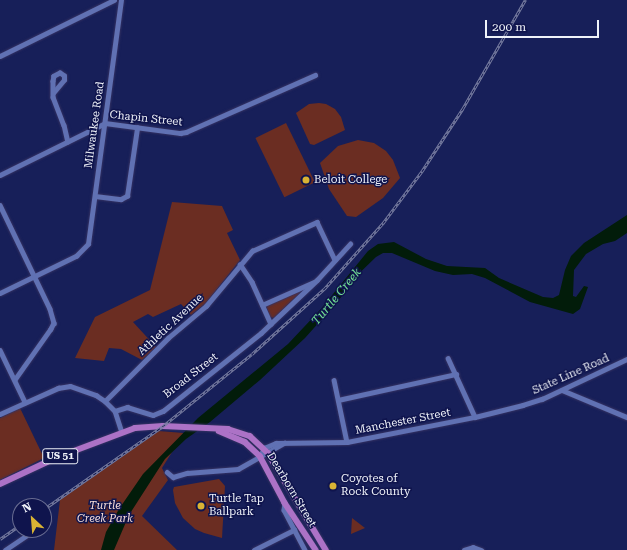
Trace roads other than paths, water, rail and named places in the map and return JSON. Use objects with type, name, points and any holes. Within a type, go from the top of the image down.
[{"type":"main road","name":"US 51","points":[[0,484],[54,459],[134,428],[211,428]]},
{"type":"main road","name":"Dearborn Street","points":[[211,428],[228,429],[245,434],[266,450],[326,549]]},
{"type":"main road","name":"Dearborn Street","points":[[211,428],[230,434],[245,442],[260,456],[285,502],[316,550]]},
{"type":"street","points":[[0,56],[114,0]]},
{"type":"street","name":"Milwaukee Road","points":[[34,276],[83,251],[90,238],[121,0]]},
{"type":"street","name":"Chapin Street","points":[[0,175],[104,123],[180,133],[186,132],[315,75]]},
{"type":"street","points":[[53,93],[68,142]]},
{"type":"street","points":[[95,196],[121,199],[126,197],[137,128]]},
{"type":"street","points":[[0,205],[53,316],[54,323],[15,380]]},
{"type":"street","name":"Athletic Avenue","points":[[105,401],[168,338],[206,306],[240,264],[256,250],[318,222],[335,260]]},
{"type":"street","points":[[240,264],[252,282],[271,324],[317,280],[350,244]]},
{"type":"street","points":[[0,293],[34,276]]},
{"type":"street","points":[[262,305],[317,280]]},
{"type":"street","name":"Broad Street","points":[[114,411],[131,407],[154,414],[160,413],[271,324]]},
{"type":"street","points":[[0,350],[25,402]]},
{"type":"street","points":[[448,358],[475,417]]},
{"type":"street","name":"State Line Road","points":[[523,406],[562,390],[627,359]]},
{"type":"street","points":[[338,400],[456,374]]},
{"type":"street","points":[[334,380],[347,442]]},
{"type":"street","points":[[0,414],[25,402],[66,386],[86,391],[105,401],[114,411],[122,432]]},
{"type":"street","points":[[562,390],[627,417]]},
{"type":"street","name":"Manchester Street","points":[[167,472],[173,477],[188,473],[238,469],[260,456],[266,450],[286,442],[347,442],[523,406]]},
{"type":"street","points":[[285,502],[284,510],[305,550]]},
{"type":"street","points":[[254,550],[294,530]]},
{"type":"street","points":[[5,550],[23,538]]},
{"type":"street","points":[[464,550],[473,547],[481,550]]},
{"type":"water","name":"Turtle Creek","points":[[627,215],[627,233],[615,241],[603,244],[586,254],[574,270],[573,296],[576,297],[584,286],[588,287],[580,309],[573,314],[530,302],[485,278],[472,274],[453,275],[435,271],[392,253],[383,253],[376,257],[347,285],[342,296],[305,338],[260,380],[210,422],[186,439],[165,459],[129,515],[114,550],[101,550],[106,532],[119,509],[143,474],[198,418],[288,344],[320,310],[368,251],[378,244],[394,242],[426,259],[447,266],[485,268],[499,278],[543,297],[553,298],[559,295],[565,270],[571,256],[584,243]]},
{"type":"railway","points":[[52,503],[163,426],[252,354],[324,289],[383,223],[422,171],[463,108],[525,0]]},
{"type":"railway","points":[[0,539],[12,531]]},
{"type":"place","name":"Beloit College","points":[[306,180]]},
{"type":"place","name":"Coyotes of Rock County","points":[[333,486]]},
{"type":"place","name":"Turtle Tap Ballpark","points":[[201,506]]},
{"type":"park label","name":"Turtle Creek Park","points":[[105,513]]}]
